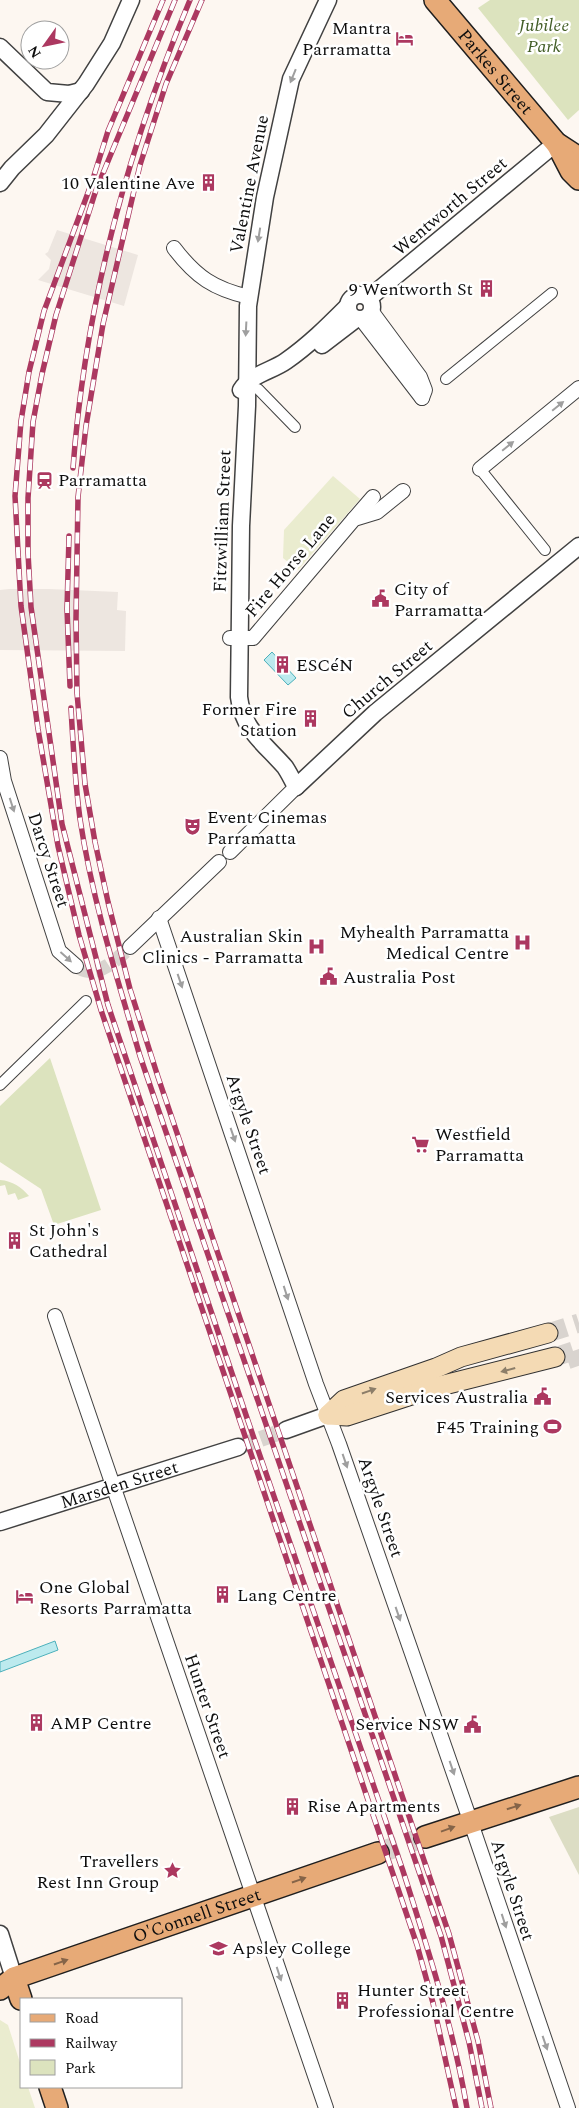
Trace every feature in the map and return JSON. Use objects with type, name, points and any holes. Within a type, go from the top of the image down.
[{"type":"main road","name":"Parkes Street","points":[[435,0],[556,143],[570,171],[579,179]]},
{"type":"main road","name":"Parkes Street","points":[[556,143],[579,158]]},
{"type":"main road","points":[[328,1415],[344,1400],[436,1368],[461,1357],[548,1333]]},
{"type":"main road","points":[[328,1415],[353,1415],[436,1387],[555,1357]]},
{"type":"main road","points":[[425,1837],[470,1820],[579,1787]]},
{"type":"main road","name":"O'Connell Street","points":[[5,1981],[378,1852]]},
{"type":"main road","points":[[5,1981],[21,1998]]},
{"type":"main road","points":[[50,2088],[57,2108]]},
{"type":"street","points":[[0,183],[12,168],[46,135],[81,91],[112,43],[131,0]]},
{"type":"street","name":"Valentine Avenue","points":[[252,386],[246,352],[249,297],[265,197],[291,79],[328,0]]},
{"type":"street","points":[[0,47],[47,92],[68,94],[81,91]]},
{"type":"street","name":"Wentworth Street","points":[[252,386],[286,372],[361,311],[556,143]]},
{"type":"street","points":[[174,248],[188,266],[205,281],[228,293],[249,297]]},
{"type":"street","points":[[446,379],[552,293]]},
{"type":"street","points":[[361,311],[420,377],[425,390],[422,398],[361,311]]},
{"type":"street","name":"Wentworth Street","points":[[247,406],[252,394],[252,386],[265,372],[280,365],[319,336],[361,311]]},
{"type":"street","points":[[246,352],[249,360],[257,370],[265,372]]},
{"type":"street","points":[[252,386],[294,427]]},
{"type":"street","name":"Fitzwilliam Street","points":[[252,386],[239,393],[238,405],[235,639],[238,697],[244,721],[286,768],[296,787]]},
{"type":"street","points":[[545,550],[480,468],[579,388]]},
{"type":"street","name":"Fitzwilliam Street","points":[[235,639],[247,406]]},
{"type":"street","name":"Fire Horse Lane","points":[[235,639],[253,638],[354,519],[377,512],[403,491]]},
{"type":"street","points":[[354,519],[373,497]]},
{"type":"street","name":"Church Street","points":[[230,852],[374,713],[579,546]]},
{"type":"street","name":"Darcy Street","points":[[0,758],[4,781],[59,951],[76,966]]},
{"type":"street","points":[[130,946],[219,862]]},
{"type":"street","name":"Argyle Street","points":[[154,923],[470,1820],[568,2108]]},
{"type":"street","points":[[0,1085],[86,1001]]},
{"type":"street","name":"Hunter Street","points":[[55,1316],[326,2108]]},
{"type":"street","points":[[286,1430],[328,1415]]},
{"type":"street","name":"Marsden Street","points":[[0,1522],[238,1447]]},
{"type":"street","points":[[0,1934],[5,1981]]},
{"type":"green space","name":"Jubilee Park","points":[[490,0],[579,0],[579,110],[568,120],[478,8]]},
{"type":"green space","points":[[333,476],[360,499],[298,570],[283,558],[284,530]]},
{"type":"green space","points":[[50,1058],[101,1210],[54,1225],[41,1189],[0,1162],[0,1106]]},
{"type":"green space","points":[[0,1180],[16,1185],[29,1196],[18,1200],[15,1193],[8,1195],[5,1185],[0,1186]]},
{"type":"green space","points":[[579,1807],[579,1875],[549,1817]]},
{"type":"green space","points":[[0,2020],[8,2025],[20,2063],[20,2088],[28,2088],[35,2108],[0,2108]]},
{"type":"shaded area","points":[[57,230],[138,255],[124,306],[38,280],[49,269],[51,260],[45,254],[48,252]]},
{"type":"shaded area","points":[[0,590],[118,592],[117,610],[126,611],[125,651],[0,650]]},
{"type":"water","points":[[272,652],[296,678],[288,685],[264,660]]},
{"type":"water","points":[[55,1641],[58,1650],[0,1672],[0,1662]]},
{"type":"tunnel","points":[[76,966],[83,970],[98,970],[112,963],[130,947]]},
{"type":"tunnel","points":[[548,1333],[579,1323]]},
{"type":"tunnel","points":[[555,1357],[579,1349]]},
{"type":"tunnel","points":[[573,1351],[579,1369]]},
{"type":"tunnel","points":[[238,1447],[286,1430]]},
{"type":"tunnel","points":[[378,1853],[425,1837]]},
{"type":"railway","points":[[163,0],[108,131],[92,182],[44,311],[29,372],[21,421],[15,496],[21,606],[38,729],[58,846],[79,935],[101,1010],[417,1945],[433,2003],[456,2108]]},
{"type":"railway","points":[[175,0],[96,190],[56,315],[42,374],[33,422],[28,498],[28,553],[31,607],[62,824],[108,1005],[247,1418],[403,1871],[431,1959],[447,2018],[467,2108]]},
{"type":"railway","points":[[73,468],[87,348],[112,230],[128,171],[147,114],[190,0]]},
{"type":"railway","points":[[202,0],[166,84],[140,165],[103,324],[86,426],[78,497],[76,619],[77,693],[85,784],[108,902],[130,989],[158,1077],[449,1934],[478,2041],[491,2108]]},
{"type":"railway","points":[[69,536],[67,609],[70,686]]},
{"type":"railway","points":[[71,708],[77,791],[85,849],[98,909],[140,1056],[441,1936],[469,2042],[482,2108]]},
{"type":"place","name":"Mantra Parramatta","points":[[405,38]]},
{"type":"place","name":"10 Valentine Ave","points":[[209,183]]},
{"type":"place","name":"9 Wentworth St","points":[[487,289]]},
{"type":"place","name":"Parramatta","points":[[44,480]]},
{"type":"place","name":"City of Parramatta","points":[[380,599]]},
{"type":"place","name":"ESCéN","points":[[282,665]]},
{"type":"place","name":"Former Fire Station","points":[[311,719]]},
{"type":"place","name":"Event Cinemas Parramatta","points":[[193,827]]},
{"type":"place","name":"Myhealth Parramatta Medical Centre","points":[[523,942]]},
{"type":"place","name":"Australian Skin Clinics - Parramatta","points":[[317,946]]},
{"type":"place","name":"Australia Post","points":[[329,977]]},
{"type":"place","name":"Westfield Parramatta","points":[[421,1144]]},
{"type":"place","name":"St John's Cathedral","points":[[15,1240]]},
{"type":"place","name":"Services Australia","points":[[542,1397]]},
{"type":"place","name":"F45 Training","points":[[553,1427]]},
{"type":"place","name":"Lang Centre","points":[[223,1595]]},
{"type":"place","name":"One Global Resorts Parramatta","points":[[25,1597]]},
{"type":"place","name":"AMP Centre","points":[[36,1723]]},
{"type":"place","name":"Service NSW","points":[[473,1724]]},
{"type":"place","name":"Rise Apartments","points":[[293,1806]]},
{"type":"place","name":"Travellers Rest Inn Group","points":[[173,1871]]},
{"type":"place","name":"Apsley College","points":[[218,1948]]},
{"type":"place","name":"Hunter Street Professional Centre","points":[[343,2000]]}]
